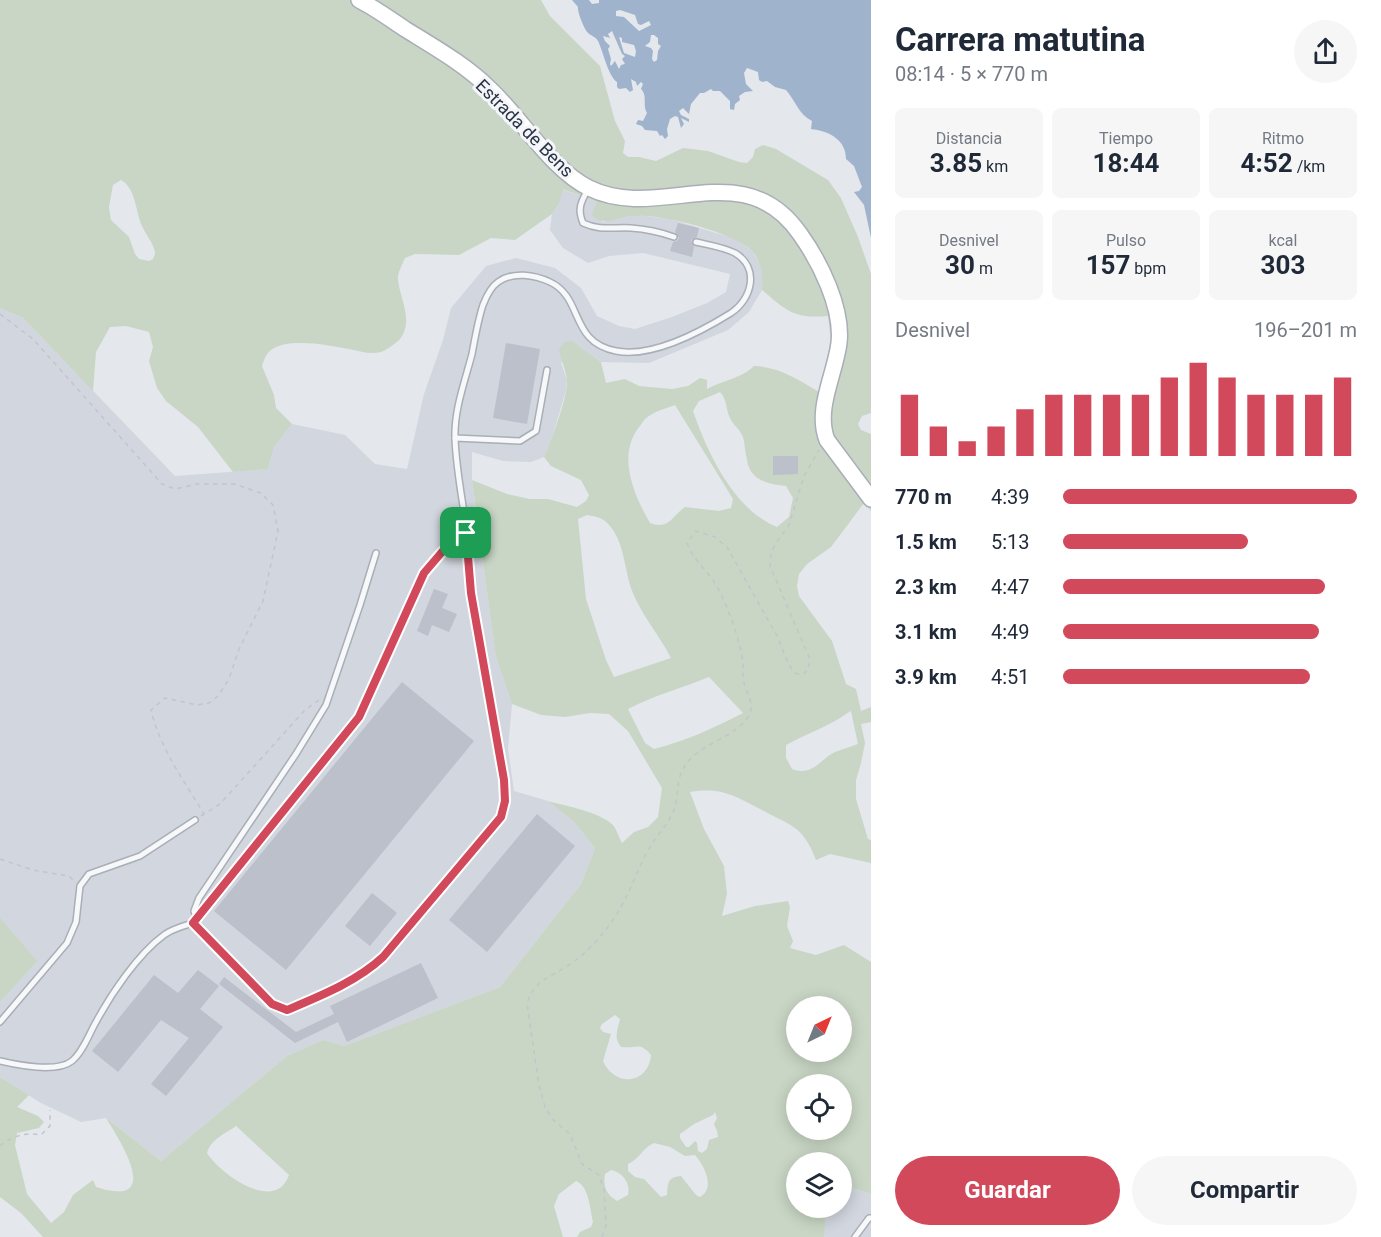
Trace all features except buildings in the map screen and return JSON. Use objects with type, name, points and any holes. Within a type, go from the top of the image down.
[{"type":"street","name":"Estrada de Bens","points":[[359,0],[436,48],[489,88],[564,170],[589,188],[617,198],[656,198],[717,191],[741,193],[783,214],[813,255],[831,294],[840,325],[839,344],[823,416],[823,430],[827,440]]},
{"type":"street","points":[[827,440],[871,499]]},
{"type":"lane","points":[[589,188],[579,204],[579,214],[583,223],[603,230],[629,228],[674,237]]},
{"type":"lane","points":[[376,553],[326,705],[296,754],[199,898],[194,911],[195,921],[272,1004],[287,1010],[354,978],[378,962],[501,817],[505,801],[504,780],[471,593],[455,438],[456,418],[480,316],[490,291],[498,282],[510,277],[525,275],[553,283],[571,302],[579,324],[600,346],[618,351],[652,350],[685,337],[735,310],[751,286],[751,274],[747,264],[737,254],[696,242]]},
{"type":"lane","points":[[455,438],[520,441],[536,431],[547,370]]},
{"type":"lane","points":[[0,1061],[45,1067],[60,1066],[72,1061],[104,1007],[146,952],[164,935],[195,921],[359,717],[424,573],[442,552],[466,533]]},
{"type":"lane","points":[[0,1022],[67,943],[76,922],[80,886],[89,874],[140,856],[196,819]]},
{"type":"lane","points":[[855,1237],[868,1218],[871,1218]]},
{"type":"path","points":[[0,314],[33,339],[162,484],[175,489],[197,484],[234,484],[261,493],[273,506],[278,531],[263,601],[218,696],[209,703],[197,705],[165,699],[151,710],[155,725],[172,762],[204,814]]},
{"type":"path","points":[[602,1237],[606,1217],[604,1190],[599,1174],[582,1164],[570,1134],[552,1119],[545,1107],[539,1085],[527,1004],[530,993],[537,984],[587,951],[617,915],[652,842],[667,825],[679,794],[678,781],[683,768],[695,754],[741,725],[750,715],[751,703],[742,674],[742,658],[726,607],[720,591],[710,575],[696,561],[687,543],[696,531],[715,537],[727,547],[777,636],[789,665],[795,673],[802,675],[808,671],[809,657],[770,566],[776,543],[789,525],[804,476],[814,456],[827,440]]},
{"type":"path","points":[[196,819],[220,804],[305,710],[329,693]]},
{"type":"path","points":[[0,859],[33,870],[69,876],[80,886]]},
{"type":"path","points":[[0,1146],[28,1132],[41,1135],[50,1126],[50,1110]]},
{"type":"shaded area","points":[[562,189],[597,202],[602,222],[636,215],[670,219],[736,239],[752,251],[761,265],[763,279],[762,290],[749,312],[728,330],[649,363],[601,362],[580,347],[561,363],[567,380],[566,390],[544,457],[531,462],[503,461],[472,452],[472,480],[496,657],[512,704],[508,749],[514,791],[548,801],[573,821],[595,848],[581,884],[500,987],[344,1046],[323,1040],[287,1056],[161,1161],[106,1118],[81,1122],[41,1103],[0,1077],[0,1002],[36,961],[0,919],[0,308],[23,318],[175,476],[268,469],[274,447],[292,424],[345,435],[375,464],[407,469],[424,394],[443,340],[451,308],[486,266],[516,258],[555,268],[581,288],[597,316],[619,326],[635,329],[707,303],[726,292],[730,274],[643,253],[609,256],[588,263],[563,248],[550,230],[552,214],[559,204]]},
{"type":"shaded area","points":[[852,1189],[871,1194],[871,1237],[822,1237],[822,1224],[827,1218],[852,1218]]},
{"type":"green space","points":[[0,0],[541,0],[550,16],[600,66],[615,121],[625,141],[623,153],[628,157],[656,161],[683,148],[708,151],[747,163],[753,157],[755,149],[763,145],[776,149],[828,180],[841,198],[871,274],[871,413],[862,416],[858,424],[861,430],[871,434],[871,511],[864,503],[831,547],[807,564],[799,574],[797,586],[799,596],[832,641],[846,684],[856,689],[861,711],[871,707],[871,722],[861,724],[865,743],[856,780],[856,799],[868,839],[871,840],[871,863],[830,854],[816,860],[806,839],[787,823],[726,793],[719,791],[690,792],[704,829],[724,866],[727,894],[722,916],[755,906],[788,901],[790,907],[787,926],[793,941],[790,948],[816,955],[844,945],[871,962],[871,1194],[852,1189],[852,1152],[786,1152],[786,1218],[827,1218],[824,1237],[577,1237],[580,1232],[591,1227],[593,1222],[584,1188],[576,1181],[559,1194],[554,1206],[563,1237],[43,1237],[21,1213],[0,1197],[0,1077],[29,1095],[17,1107],[38,1116],[44,1122],[39,1128],[17,1133],[15,1145],[27,1194],[51,1223],[64,1212],[73,1195],[93,1180],[96,1187],[117,1191],[128,1189],[133,1181],[127,1156],[106,1118],[161,1161],[287,1056],[323,1040],[344,1046],[500,987],[581,884],[595,848],[573,821],[548,801],[600,816],[613,825],[622,843],[634,832],[648,827],[658,817],[662,788],[628,731],[609,714],[590,713],[565,717],[541,715],[512,704],[496,657],[472,480],[507,494],[530,499],[548,499],[577,507],[586,501],[589,495],[581,480],[551,466],[544,457],[566,390],[566,375],[559,350],[564,342],[572,341],[601,362],[606,383],[625,379],[639,386],[672,389],[688,386],[700,378],[707,380],[707,389],[738,377],[754,366],[780,371],[819,392],[831,341],[828,316],[799,315],[785,308],[762,290],[760,264],[752,251],[743,244],[714,231],[661,218],[634,216],[611,221],[599,220],[592,214],[597,202],[563,189],[559,204],[552,214],[515,240],[491,238],[459,255],[415,254],[405,258],[398,278],[406,325],[400,339],[386,350],[369,353],[298,343],[278,346],[271,350],[266,355],[262,366],[274,395],[276,408],[292,424],[274,447],[268,469],[233,472],[198,427],[166,401],[157,388],[149,361],[153,347],[149,332],[126,326],[110,327],[96,352],[93,391],[23,318],[0,308]],"holes":[[[121,180],[130,189],[140,222],[155,251],[153,259],[149,261],[139,259],[129,237],[111,220],[109,207],[113,185]],[[720,392],[730,418],[743,437],[752,473],[761,480],[786,486],[793,498],[789,517],[777,527],[762,519],[735,494],[714,461],[693,411],[699,401]],[[675,405],[733,499],[731,508],[719,511],[685,507],[666,524],[656,525],[650,523],[633,488],[628,462],[629,449],[633,437],[645,419]],[[587,515],[603,520],[616,534],[634,595],[671,658],[614,677],[586,599],[578,519]],[[709,677],[743,713],[700,734],[677,742],[654,749],[645,743],[628,709]],[[851,711],[858,744],[835,752],[811,769],[805,771],[792,769],[786,758],[786,745]],[[615,1015],[620,1019],[617,1037],[621,1047],[641,1047],[651,1055],[649,1064],[638,1077],[623,1079],[609,1070],[603,1061],[611,1034],[603,1032],[600,1028]],[[715,1112],[717,1118],[714,1124],[718,1137],[709,1140],[707,1149],[702,1153],[698,1151],[695,1141],[686,1147],[680,1138],[680,1134]],[[236,1126],[289,1175],[282,1186],[273,1191],[261,1191],[248,1187],[223,1171],[207,1153],[215,1140]],[[654,1143],[670,1147],[685,1156],[695,1155],[707,1176],[705,1193],[700,1197],[696,1195],[681,1176],[671,1180],[668,1184],[667,1195],[661,1197],[644,1179],[635,1177],[628,1171],[628,1164]],[[611,1170],[619,1173],[627,1182],[628,1195],[617,1201],[610,1196],[605,1186],[605,1174]]]},
{"type":"green space","points":[[0,918],[37,961],[0,1002]]},
{"type":"water","points":[[572,0],[589,0],[592,4],[599,3],[599,0],[871,0],[871,238],[864,205],[854,192],[859,191],[862,187],[854,166],[846,159],[843,146],[830,134],[811,129],[812,121],[800,111],[786,90],[775,87],[767,81],[762,82],[759,80],[758,72],[747,68],[744,73],[746,84],[753,91],[739,96],[740,100],[735,104],[734,110],[730,109],[730,101],[720,91],[711,89],[700,93],[691,104],[689,114],[683,108],[679,111],[681,115],[689,119],[689,122],[681,118],[684,124],[681,128],[678,117],[670,119],[667,129],[668,136],[665,139],[657,131],[645,130],[636,124],[638,120],[643,121],[647,113],[641,89],[643,84],[641,82],[637,86],[636,82],[631,79],[633,90],[630,92],[626,88],[617,87],[617,82],[608,69],[598,41],[584,27],[578,7]],"holes":[[[620,10],[635,15],[638,24],[649,21],[651,25],[639,31],[624,17],[616,16],[616,11]],[[612,31],[625,56],[622,59],[625,64],[619,69],[615,61],[611,66],[610,64],[608,49],[610,46],[603,36],[610,38],[608,34]],[[651,35],[654,35],[661,46],[657,60],[654,62],[653,51],[645,46],[650,42]],[[619,37],[622,38],[622,42],[634,45],[636,51],[635,57],[624,53]]]},
{"type":"route","points":[[466,533],[471,593],[501,754],[505,801],[501,817],[373,967],[316,998],[287,1010],[272,1004],[193,923],[359,717],[424,573],[442,552],[466,533]]}]
